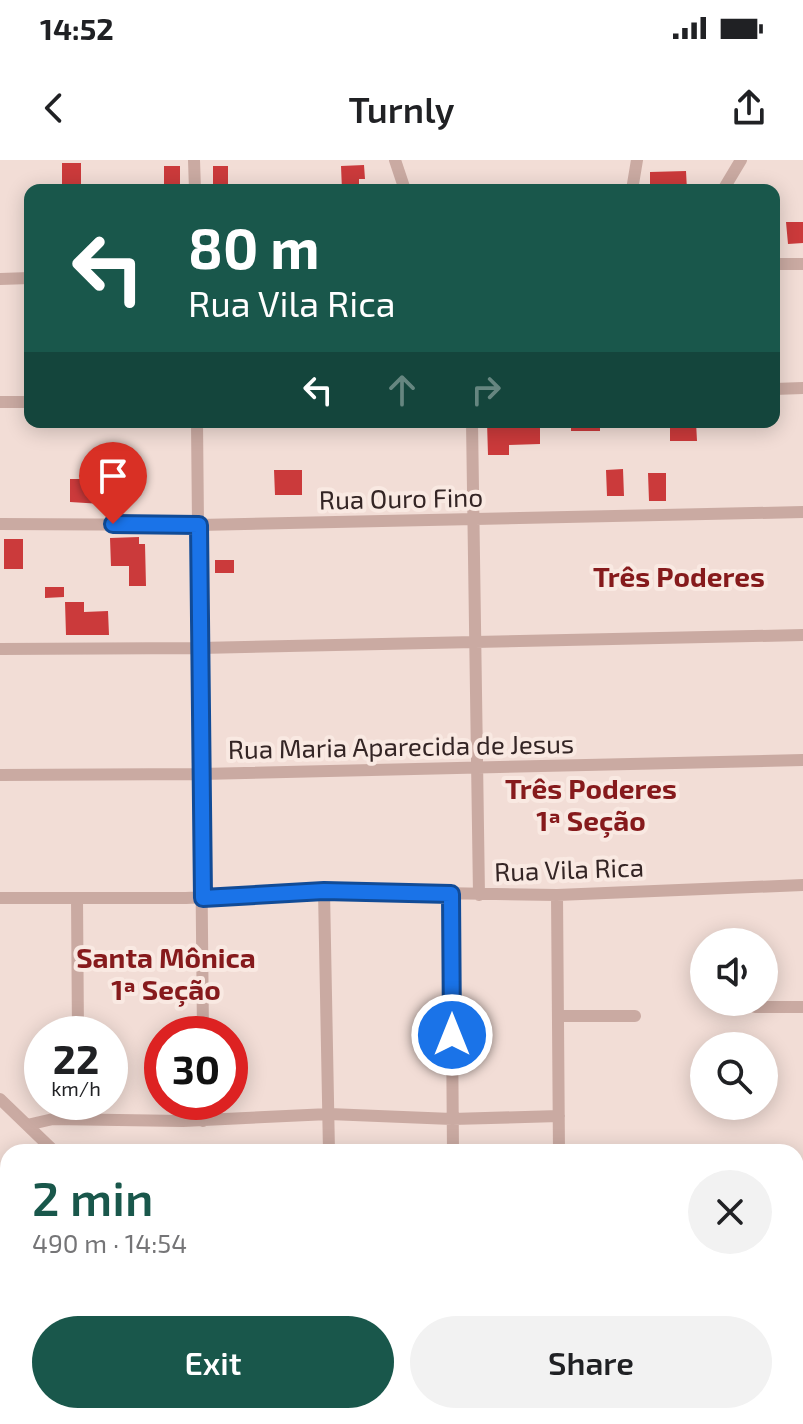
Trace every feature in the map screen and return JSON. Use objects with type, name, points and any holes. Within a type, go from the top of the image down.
[{"type":"street","points":[[194,160],[195,184]]},
{"type":"street","points":[[395,160],[403,184]]},
{"type":"street","points":[[633,184],[637,160]]},
{"type":"street","points":[[727,184],[741,160]]},
{"type":"street","points":[[780,264],[803,264]]},
{"type":"street","points":[[0,279],[24,278]]},
{"type":"street","points":[[780,389],[803,388]]},
{"type":"street","points":[[0,402],[24,402]]},
{"type":"street","points":[[197,428],[203,1016]]},
{"type":"street","points":[[472,428],[479,895]]},
{"type":"street","name":"Rua Ouro Fino","points":[[0,524],[199,525],[803,512]]},
{"type":"street","points":[[0,649],[200,648],[803,635]]},
{"type":"street","name":"Rua Maria Aparecida de Jesus","points":[[0,775],[201,774],[803,760]]},
{"type":"street","name":"Rua Vila Rica","points":[[0,898],[203,898],[324,891],[557,895],[803,885]]},
{"type":"street","points":[[324,891],[329,1144]]},
{"type":"street","points":[[451,894],[453,1144]]},
{"type":"street","points":[[557,895],[559,1144]]},
{"type":"street","points":[[77,898],[78,1016]]},
{"type":"street","points":[[778,1007],[803,1007]]},
{"type":"street","points":[[558,1016],[635,1016]]},
{"type":"street","points":[[0,1099],[47,1144]]},
{"type":"street","points":[[128,1120],[203,1121],[329,1114],[452,1119],[559,1116]]},
{"type":"street","points":[[27,1125],[49,1120]]},
{"type":"building","points":[[62,163],[81,163],[81,184],[62,184]]},
{"type":"building","points":[[364,165],[365,179],[359,179],[359,184],[342,184],[341,166]]},
{"type":"building","points":[[164,166],[180,166],[180,184],[164,184]]},
{"type":"building","points":[[213,166],[228,166],[228,184],[213,184]]},
{"type":"building","points":[[686,171],[687,184],[650,184],[650,172]]},
{"type":"building","points":[[786,222],[803,222],[803,243],[788,244]]},
{"type":"building","points":[[487,428],[540,428],[540,444],[509,445],[509,455],[488,455]]},
{"type":"building","points":[[571,428],[600,428],[600,431],[571,431]]},
{"type":"building","points":[[670,428],[696,428],[697,441],[670,441]]},
{"type":"building","points":[[623,469],[624,496],[607,496],[606,470]]},
{"type":"building","points":[[274,470],[302,470],[302,495],[275,495]]},
{"type":"building","points":[[648,473],[666,473],[666,501],[649,501]]},
{"type":"building","points":[[70,479],[91,479],[91,492],[118,492],[118,505],[70,502]]},
{"type":"building","points":[[139,537],[139,544],[145,544],[146,586],[129,586],[129,566],[111,566],[110,538]]},
{"type":"building","points":[[4,539],[23,539],[23,569],[4,569]]},
{"type":"building","points":[[215,560],[234,560],[234,573],[215,573]]},
{"type":"building","points":[[45,587],[64,587],[64,597],[45,598]]},
{"type":"building","points":[[65,602],[84,602],[84,612],[108,611],[109,635],[66,635]]},
{"type":"district","name":"Três Poderes","points":[[679,577]]},
{"type":"district","name":"Três Poderes 1ª Seção","points":[[591,805]]},
{"type":"district","name":"Santa Mônica 1ª Seção","points":[[166,974]]},
{"type":"route","points":[[113,524],[199,525],[203,898],[324,891],[451,894],[452,1035]]}]
